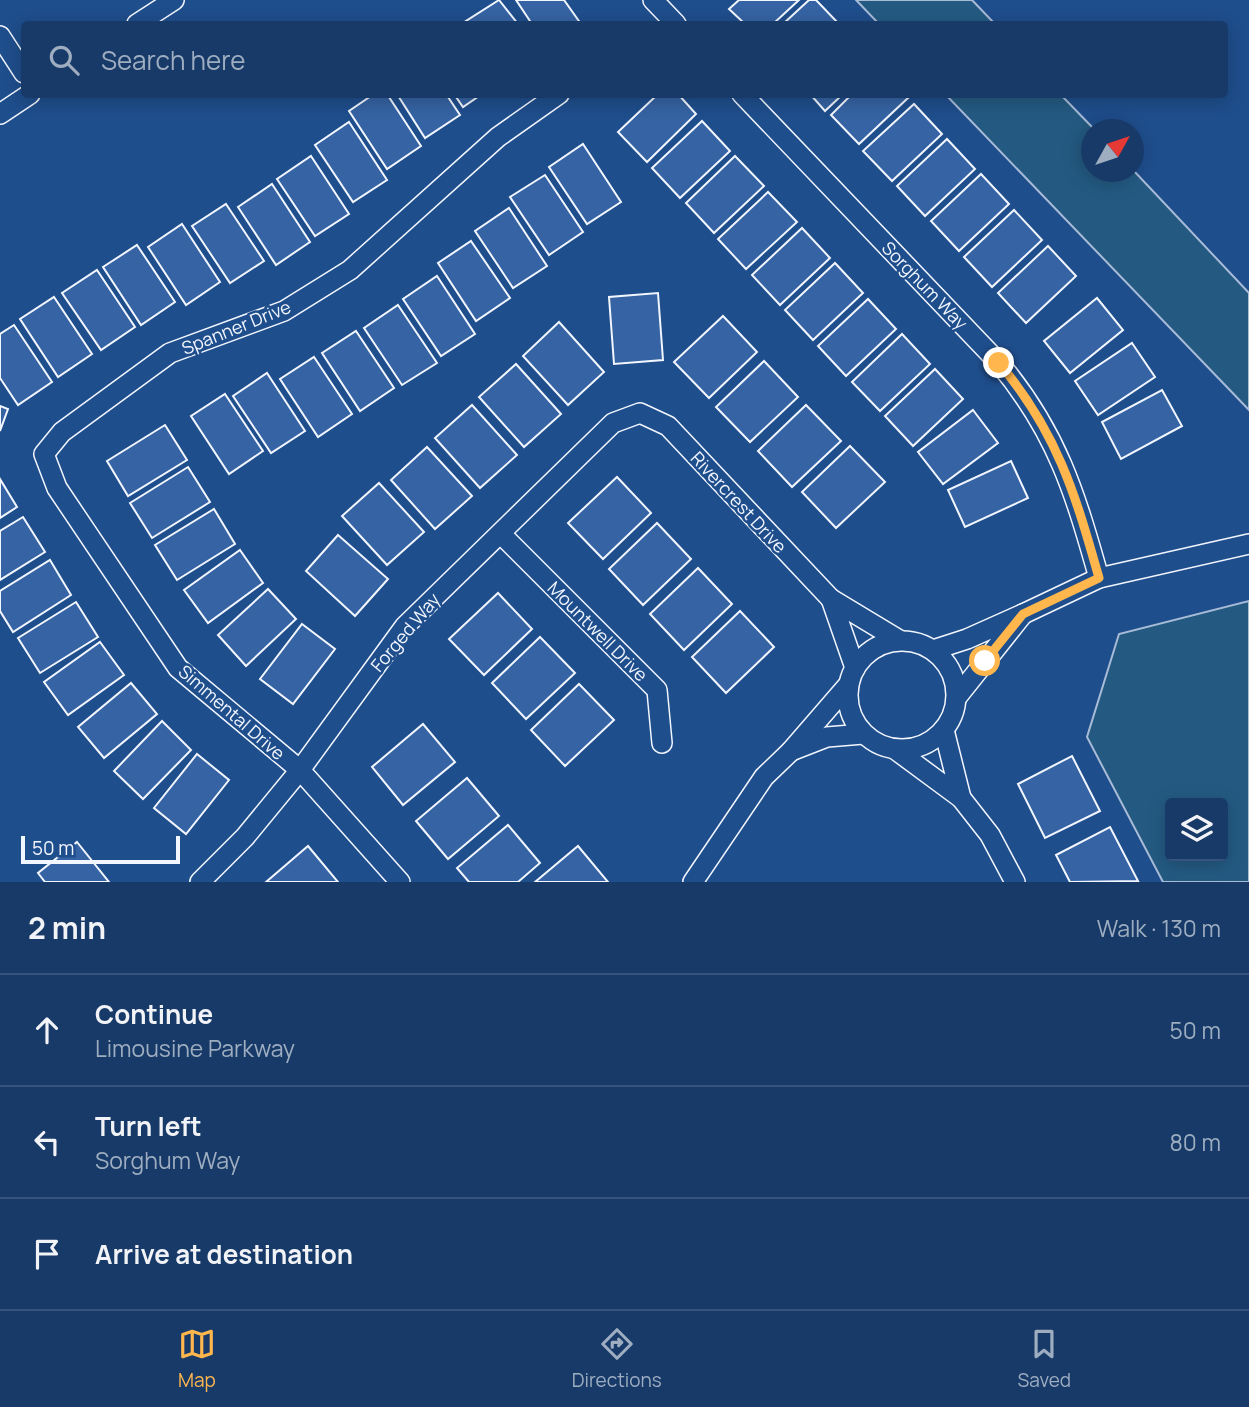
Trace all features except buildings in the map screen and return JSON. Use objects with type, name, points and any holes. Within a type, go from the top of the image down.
[{"type":"street","points":[[142,21],[174,0]]},
{"type":"street","points":[[653,0],[668,21]]},
{"type":"street","points":[[0,36],[21,68]]},
{"type":"street","points":[[0,114],[24,98]]},
{"type":"street","name":"Spanner Drive","points":[[44,454],[62,432],[170,354],[284,310],[350,270],[498,137],[553,98]]},
{"type":"street","name":"Sorghum Way","points":[[747,98],[999,363],[1028,397],[1053,441],[1077,498],[1099,578]]},
{"type":"street","name":"Forged Way","points":[[201,882],[245,837],[300,770],[405,626],[444,585],[501,534],[613,423],[640,413]]},
{"type":"street","name":"Rivercrest Drive","points":[[640,413],[668,426],[831,599],[899,640]]},
{"type":"street","name":"Simmental Drive","points":[[44,454],[57,488],[178,668],[300,770],[400,882]]},
{"type":"street","name":"Mountwell Drive","points":[[501,534],[657,690],[662,743]]},
{"type":"street","points":[[933,650],[967,639],[1099,578],[1249,544]]},
{"type":"street","name":"Rivercrest Drive","points":[[831,599],[852,676]]},
{"type":"street","points":[[957,697],[1023,614]]},
{"type":"street","points":[[693,882],[764,778],[791,751],[852,676],[866,654],[881,645],[899,640],[917,643],[933,650],[946,663],[954,678],[957,697],[954,715],[944,730],[931,742],[914,749],[895,750]]},
{"type":"street","points":[[852,676],[850,710],[863,734],[878,744],[895,750],[961,798],[990,835],[1015,882]]},
{"type":"street","points":[[944,730],[961,798]]},
{"type":"street","points":[[791,751],[827,737],[863,734]]},
{"type":"shaded area","points":[[856,0],[972,0],[992,21],[876,21]]},
{"type":"shaded area","points":[[949,98],[1064,98],[1084,119],[1081,119],[1081,182],[1144,182],[1249,293],[1249,410]]},
{"type":"shaded area","points":[[1249,601],[1249,882],[1163,882],[1087,737],[1119,634]]},
{"type":"route","points":[[985,661],[1023,614],[1099,578],[1077,498],[1053,441],[1028,397],[999,363]]}]
